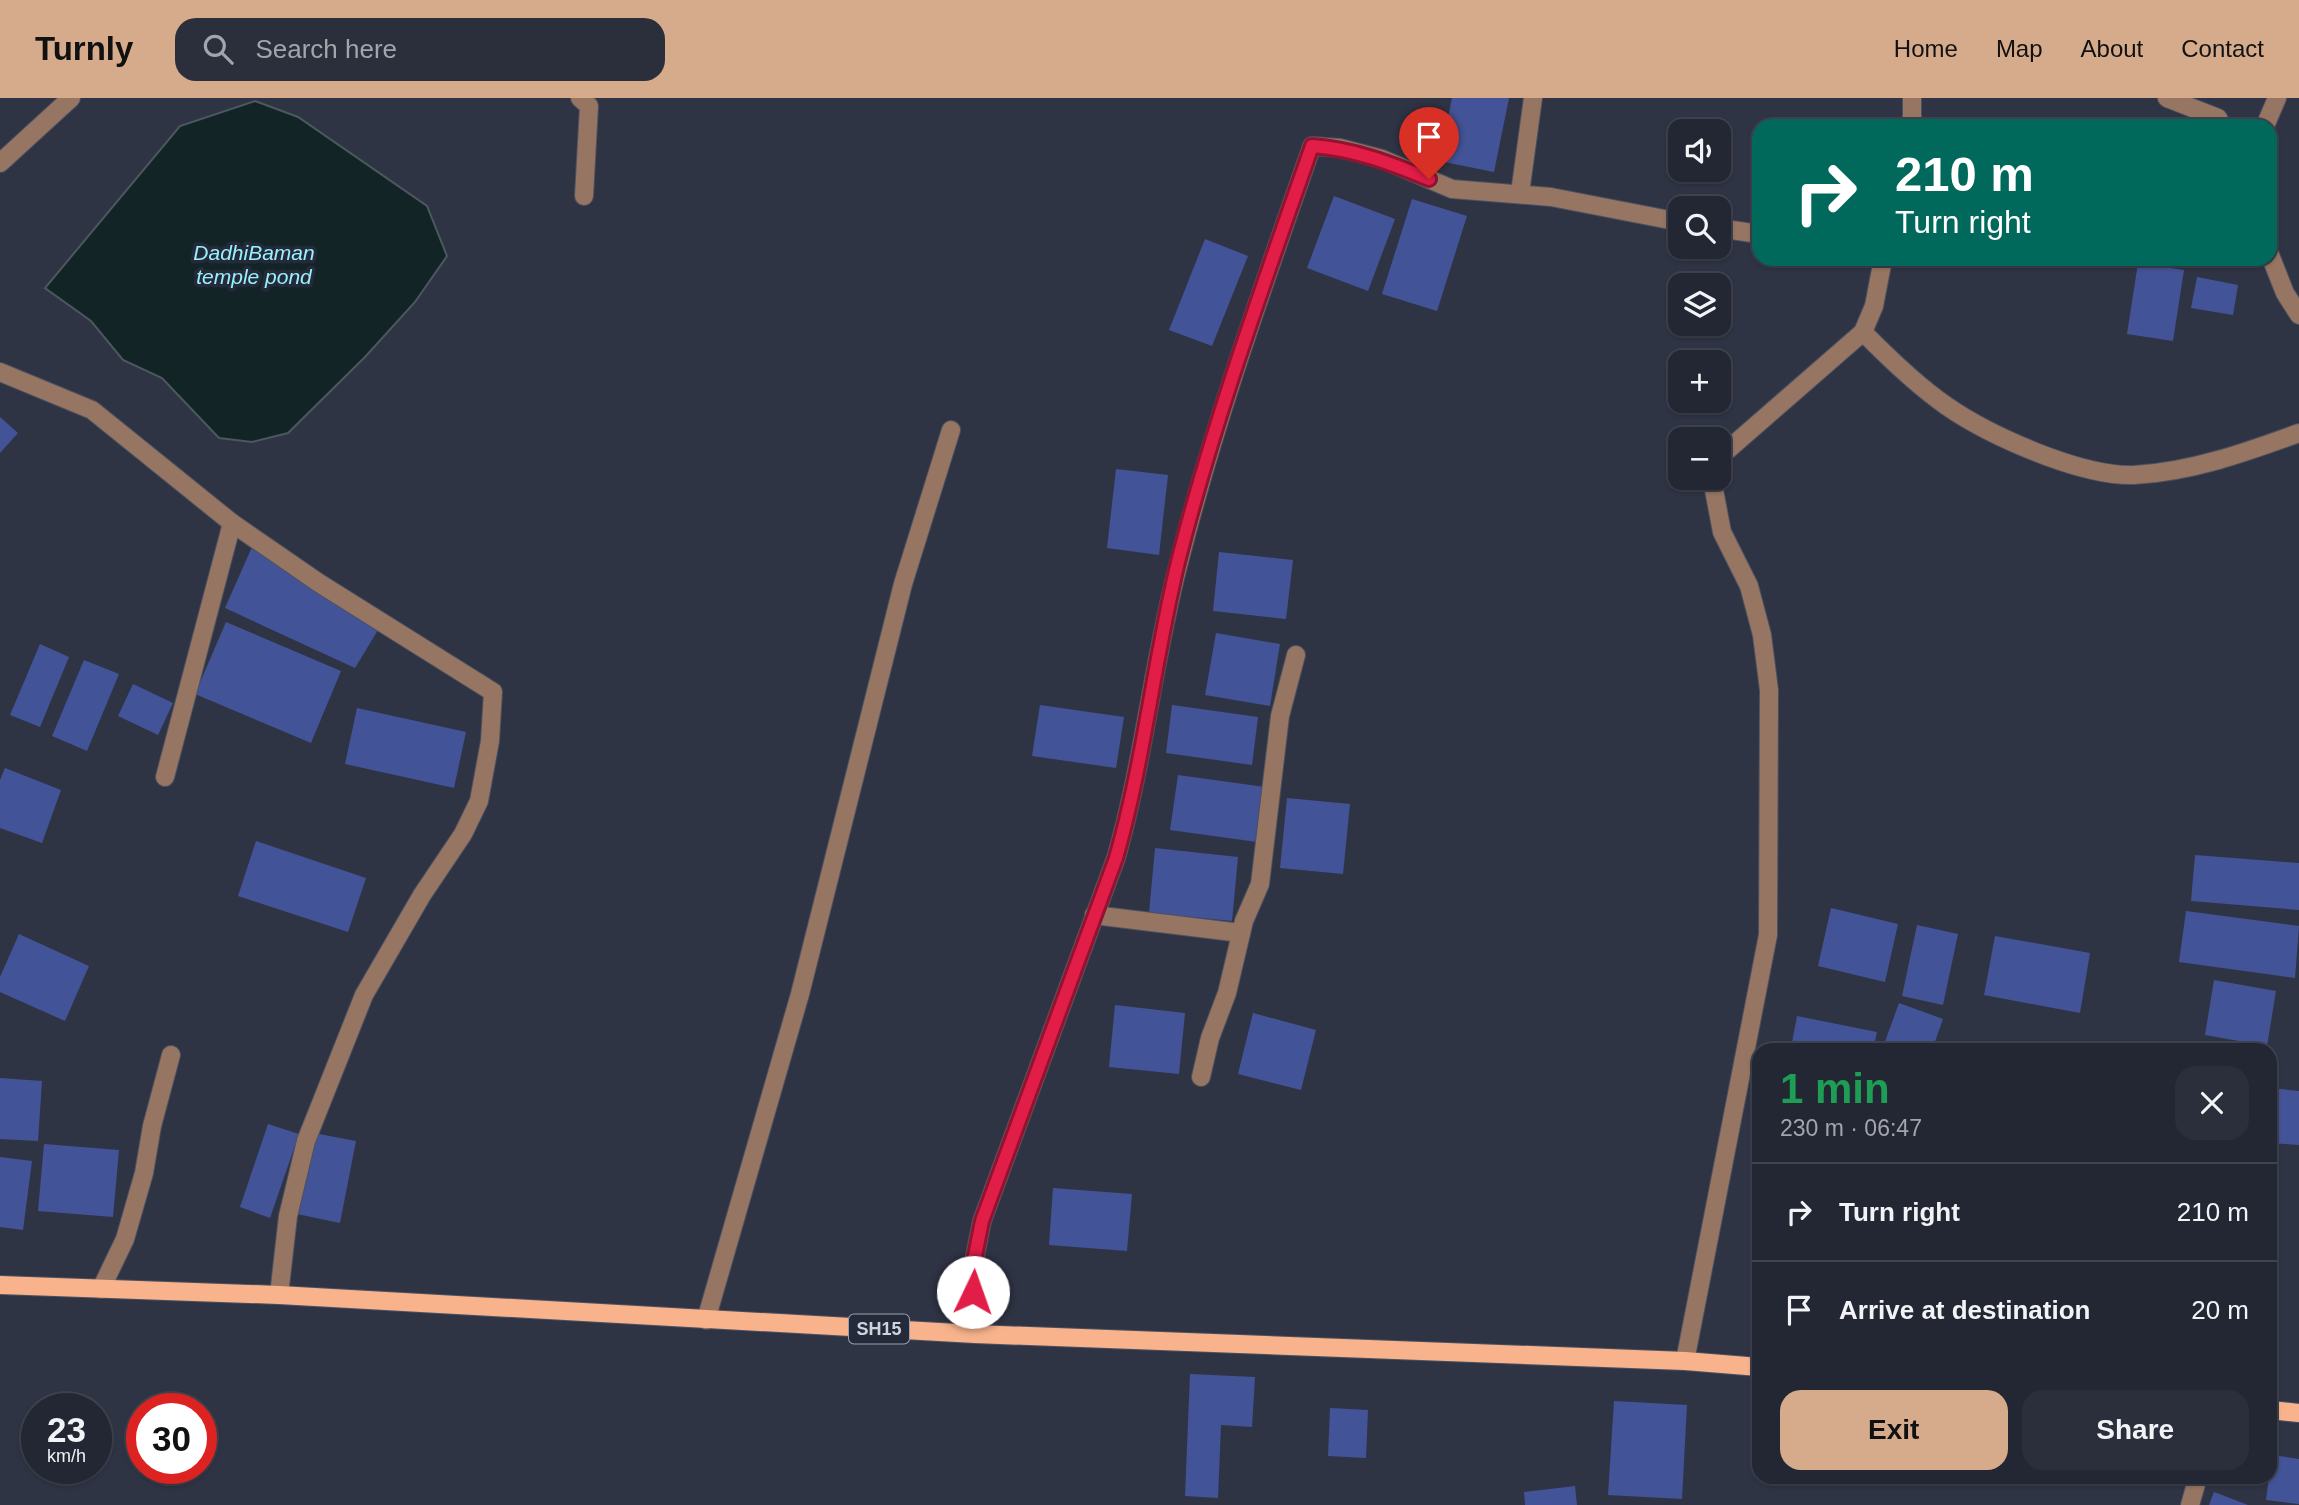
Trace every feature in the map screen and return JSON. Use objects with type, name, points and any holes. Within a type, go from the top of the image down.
[{"type":"main road","name":"SH15","points":[[0,1285],[279,1295],[975,1334],[1685,1361],[1752,1366]]},
{"type":"main road","points":[[2277,1411],[2299,1413]]},
{"type":"street","points":[[0,163],[71,98]]},
{"type":"street","points":[[580,98],[589,106],[584,196]]},
{"type":"street","points":[[1520,193],[1533,98]]},
{"type":"street","points":[[1912,98],[1912,119]]},
{"type":"street","points":[[2167,98],[2218,119]]},
{"type":"street","points":[[2268,119],[2277,98]]},
{"type":"street","points":[[975,1334],[972,1271],[982,1221],[1116,858],[1133,796],[1178,564],[1218,417],[1312,146],[1340,148],[1382,159],[1452,189],[1520,193],[1668,219]]},
{"type":"street","points":[[1731,231],[1752,233]]},
{"type":"street","points":[[1731,447],[1863,332],[1874,306],[1882,266]]},
{"type":"street","points":[[2275,266],[2299,315]]},
{"type":"street","points":[[1863,332],[1907,377],[1952,413],[1994,436],[2073,466],[2131,475],[2167,472],[2252,450],[2299,433]]},
{"type":"street","points":[[0,372],[92,410],[232,523],[319,583],[493,692],[490,741],[479,801],[463,834],[422,895],[364,995],[306,1141],[288,1216],[279,1295]]},
{"type":"street","points":[[706,1320],[800,994],[903,584],[951,430]]},
{"type":"street","points":[[1685,1361],[1768,935],[1769,690],[1762,635],[1749,586],[1722,532],[1714,490]]},
{"type":"street","points":[[165,778],[232,523]]},
{"type":"street","points":[[1201,1077],[1241,933],[1260,884],[1280,716],[1296,655]]},
{"type":"street","points":[[1094,915],[1241,933]]},
{"type":"street","points":[[101,1289],[128,1226],[171,1055]]},
{"type":"street","points":[[2190,1505],[2196,1484]]},
{"type":"water","name":"DadhiBaman temple pond","points":[[255,101],[298,117],[427,206],[447,256],[415,302],[365,357],[288,433],[252,442],[219,438],[162,378],[123,360],[91,321],[45,288],[180,126]]},
{"type":"building","points":[[1452,98],[1509,98],[1494,172],[1439,161]]},
{"type":"building","points":[[1334,196],[1395,219],[1368,291],[1307,268]]},
{"type":"building","points":[[1412,199],[1467,216],[1437,311],[1382,294]]},
{"type":"building","points":[[1205,239],[1248,256],[1212,346],[1169,330]]},
{"type":"building","points":[[2138,266],[2184,270],[2173,341],[2127,334]]},
{"type":"building","points":[[2197,277],[2238,285],[2233,315],[2191,308]]},
{"type":"building","points":[[0,417],[18,433],[0,453]]},
{"type":"building","points":[[1116,469],[1168,475],[1159,555],[1107,548]]},
{"type":"building","points":[[252,547],[378,630],[355,668],[225,608]]},
{"type":"building","points":[[1219,552],[1293,560],[1286,619],[1213,611]]},
{"type":"building","points":[[226,622],[341,671],[311,743],[195,694]]},
{"type":"building","points":[[1216,633],[1280,644],[1270,706],[1205,695]]},
{"type":"building","points":[[40,644],[69,657],[40,727],[10,715]]},
{"type":"building","points":[[84,660],[119,674],[87,751],[52,736]]},
{"type":"building","points":[[133,684],[173,703],[158,735],[118,716]]},
{"type":"building","points":[[1040,705],[1124,717],[1116,768],[1032,756]]},
{"type":"building","points":[[1172,705],[1258,717],[1252,765],[1166,753]]},
{"type":"building","points":[[357,708],[466,732],[454,788],[345,764]]},
{"type":"building","points":[[5,768],[61,790],[42,843],[0,828],[0,780]]},
{"type":"building","points":[[1178,775],[1265,787],[1257,842],[1170,830]]},
{"type":"building","points":[[1287,798],[1350,804],[1343,874],[1280,868]]},
{"type":"building","points":[[256,841],[366,878],[348,932],[238,896]]},
{"type":"building","points":[[1155,848],[1238,857],[1232,921],[1149,913]]},
{"type":"building","points":[[2195,855],[2299,863],[2299,910],[2191,901]]},
{"type":"building","points":[[1831,908],[1898,924],[1885,982],[1818,966]]},
{"type":"building","points":[[2186,911],[2299,926],[2295,978],[2179,962]]},
{"type":"building","points":[[1917,925],[1958,934],[1943,1005],[1902,996]]},
{"type":"building","points":[[19,934],[89,966],[65,1021],[0,992],[0,977]]},
{"type":"building","points":[[1995,936],[2090,953],[2080,1013],[1984,995]]},
{"type":"building","points":[[2214,980],[2276,991],[2267,1043],[2250,1043],[2205,1035]]},
{"type":"building","points":[[1899,1003],[1943,1019],[1934,1043],[1885,1043]]},
{"type":"building","points":[[1115,1005],[1185,1013],[1179,1074],[1109,1067]]},
{"type":"building","points":[[1253,1013],[1316,1030],[1301,1090],[1238,1074]]},
{"type":"building","points":[[1797,1016],[1877,1032],[1875,1043],[1792,1043]]},
{"type":"building","points":[[0,1078],[42,1081],[38,1141],[0,1139]]},
{"type":"building","points":[[2277,1089],[2299,1091],[2299,1145],[2277,1143]]},
{"type":"building","points":[[268,1124],[299,1134],[270,1218],[240,1207]]},
{"type":"building","points":[[314,1133],[356,1141],[340,1223],[297,1214]]},
{"type":"building","points":[[44,1144],[119,1150],[113,1217],[38,1211]]},
{"type":"building","points":[[0,1157],[32,1161],[23,1230],[0,1227]]},
{"type":"building","points":[[1053,1188],[1132,1194],[1127,1251],[1049,1245]]},
{"type":"building","points":[[1190,1374],[1255,1377],[1252,1427],[1221,1425],[1218,1498],[1185,1496]]},
{"type":"building","points":[[1614,1401],[1687,1405],[1682,1499],[1608,1495]]},
{"type":"building","points":[[1330,1408],[1368,1410],[1366,1458],[1328,1456]]},
{"type":"building","points":[[2277,1456],[2299,1459],[2299,1504],[2266,1500],[2268,1484],[2277,1484]]},
{"type":"building","points":[[1575,1486],[1577,1505],[1525,1505],[1524,1492]]},
{"type":"building","points":[[2214,1492],[2248,1505],[2209,1505]]},
{"type":"route","points":[[973,1292],[972,1271],[982,1221],[1116,858],[1133,796],[1178,564],[1211,442],[1312,146],[1340,148],[1382,159],[1429,179]]}]
